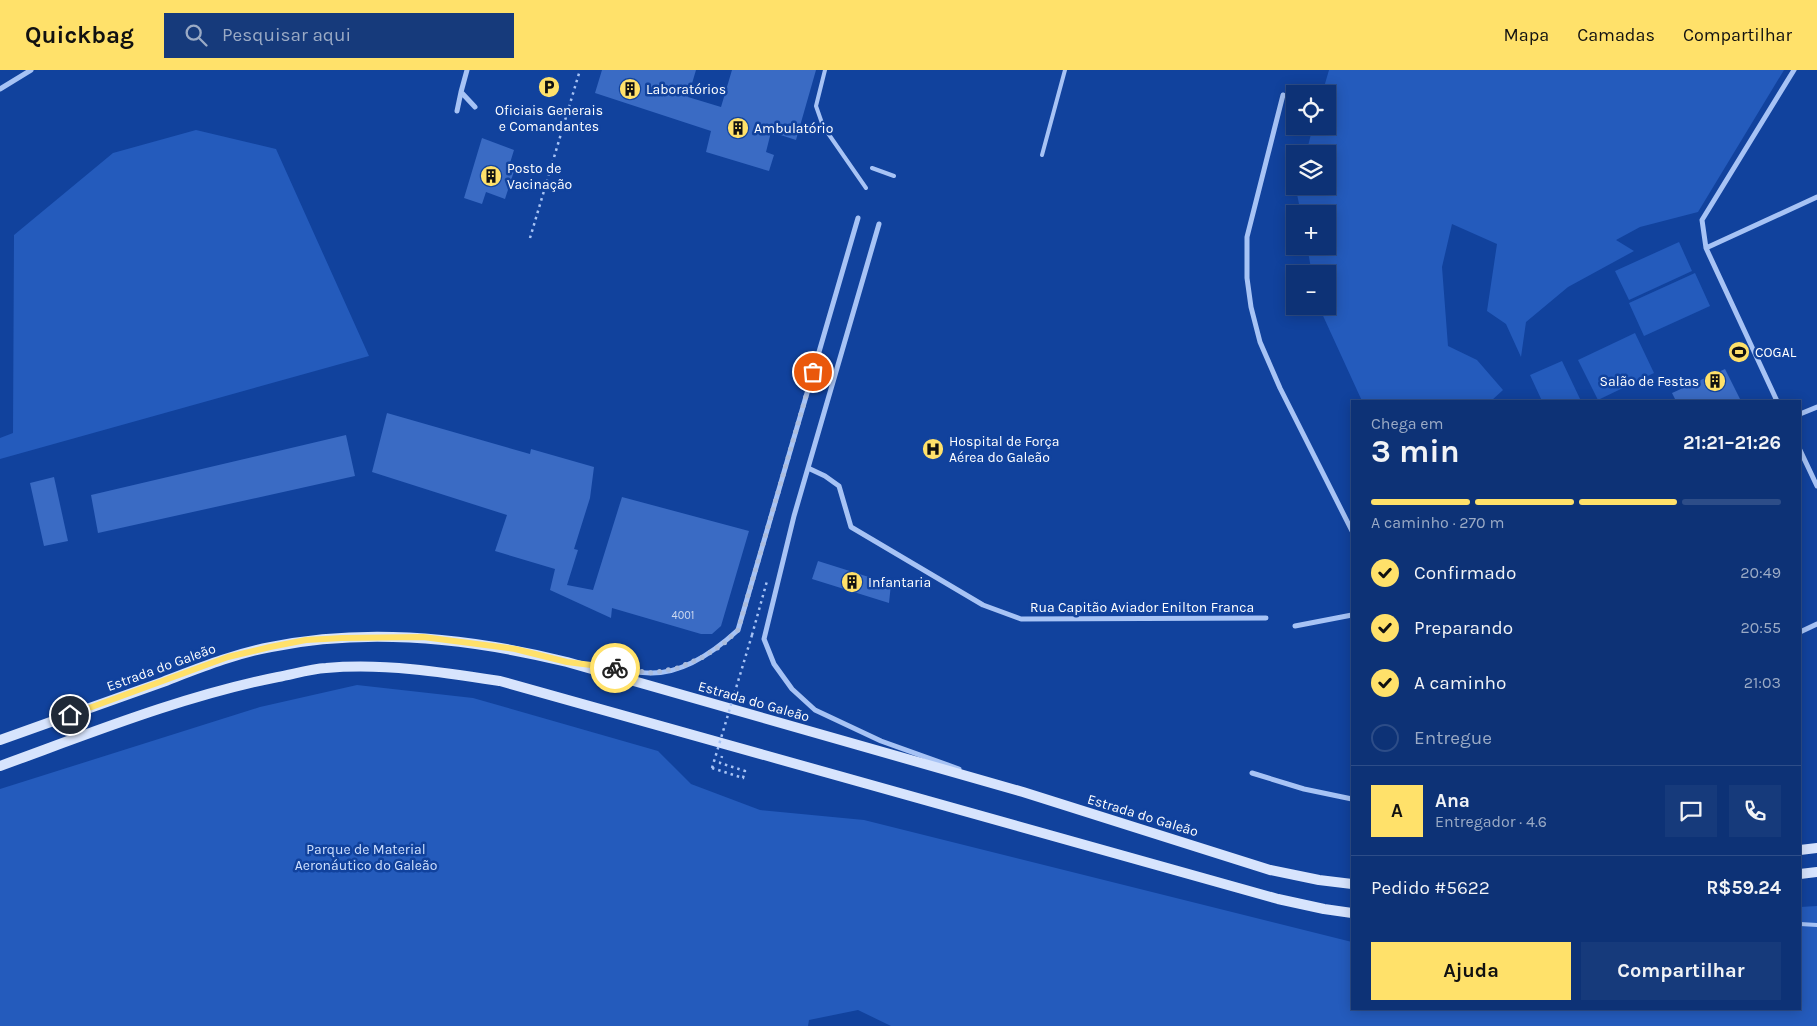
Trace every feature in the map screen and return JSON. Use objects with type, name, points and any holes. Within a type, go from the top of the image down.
[{"type":"main road","name":"Estrada do Galeão","points":[[0,740],[228,657],[306,640],[423,637],[515,649],[567,662],[1023,792],[1270,870],[1319,880],[1351,884]]},
{"type":"main road","points":[[0,766],[185,701],[241,684],[324,668],[375,666],[411,669],[500,682],[1278,899],[1324,909],[1351,912]]},
{"type":"main road","points":[[1801,850],[1817,848]]},
{"type":"main road","points":[[1801,874],[1817,872]]},
{"type":"street","points":[[0,89],[31,70]]},
{"type":"street","points":[[457,111],[467,70]]},
{"type":"street","points":[[1778,400],[1706,248],[1702,220],[1794,70]]},
{"type":"street","points":[[461,92],[476,107]]},
{"type":"street","points":[[1283,96],[1247,237],[1247,278],[1251,307],[1260,342],[1276,379],[1351,529]]},
{"type":"street","points":[[1706,248],[1817,197]]},
{"type":"street","points":[[567,662],[652,673],[677,668],[701,658],[722,645],[738,630],[858,218]]},
{"type":"street","points":[[879,224],[794,516],[764,639],[774,664],[792,689],[815,710],[880,741],[1023,792]]},
{"type":"street","points":[[1801,414],[1817,407]]},
{"type":"street","points":[[1801,452],[1817,486]]},
{"type":"street","name":"Rua Capitão Aviador Enilton Franca","points":[[808,468],[825,476],[839,486],[851,527],[984,605],[1021,619],[1266,618]]},
{"type":"street","points":[[1295,626],[1351,615]]},
{"type":"street","points":[[1801,632],[1817,624]]},
{"type":"street","points":[[1252,773],[1304,789],[1351,799]]},
{"type":"lane","points":[[825,70],[816,106],[823,126],[866,188]]},
{"type":"lane","points":[[1042,154],[1065,70]]},
{"type":"lane","points":[[872,168],[894,176]]},
{"type":"lane","points":[[1801,924],[1817,925]]},
{"type":"path","points":[[530,238],[580,70]]},
{"type":"path","points":[[720,763],[745,771],[743,778],[712,768],[752,635]]},
{"type":"green space","points":[[1329,70],[1784,70],[1698,212],[1640,227],[1616,240],[1634,251],[1568,287],[1526,322],[1521,357],[1506,324],[1487,311],[1497,244],[1452,224],[1442,267],[1448,346],[1477,360],[1503,390],[1492,400],[1362,400],[1323,315],[1336,315],[1336,265],[1310,265],[1309,255],[1336,255],[1336,205],[1299,205],[1297,195],[1336,195],[1336,145],[1308,145],[1311,135],[1336,135],[1336,85],[1325,85]]},
{"type":"green space","points":[[196,130],[276,149],[369,356],[0,459],[0,438],[13,433],[14,235],[113,153]]},
{"type":"green space","points":[[1679,242],[1692,271],[1629,300],[1615,271]]},
{"type":"green space","points":[[1695,273],[1710,306],[1644,336],[1629,303]]},
{"type":"green space","points":[[1635,333],[1654,373],[1598,400],[1578,360]]},
{"type":"green space","points":[[1562,361],[1581,400],[1542,400],[1530,375]]},
{"type":"green space","name":"Parque de Material Aeronáutico do Galeão","points":[[357,685],[473,698],[658,751],[691,784],[760,810],[864,820],[1351,942],[1351,1010],[1801,1010],[1801,907],[1817,906],[1817,1026],[891,1026],[858,1010],[809,1020],[808,1026],[0,1026],[0,789],[260,707]]},
{"type":"building","points":[[602,70],[696,70],[688,97],[721,107],[732,70],[816,70],[796,140],[771,132],[766,152],[774,155],[769,171],[706,152],[711,131],[595,93]]},
{"type":"building","name":"Posto de Vacinação","points":[[482,138],[514,150],[510,163],[516,165],[505,199],[486,192],[482,204],[464,198]]},
{"type":"building","name":"Salão de Festas","points":[[1725,369],[1740,400],[1676,400],[1672,393]]},
{"type":"building","points":[[387,413],[530,454],[531,449],[594,467],[590,498],[574,549],[578,550],[567,585],[593,590],[622,497],[749,531],[721,626],[712,634],[701,634],[612,608],[611,618],[550,590],[555,569],[495,551],[507,515],[372,472]]},
{"type":"building","points":[[346,435],[355,476],[98,533],[91,495]]},
{"type":"building","points":[[54,477],[68,541],[44,546],[30,483]]},
{"type":"building","name":"Infantaria","points":[[818,561],[891,584],[889,603],[812,579]]},
{"type":"way so far","points":[[615,668],[652,673],[677,668],[701,658],[722,645],[738,630],[813,372]]},
{"type":"place","name":"Oficiais Generais e Comandantes","points":[[549,87]]},
{"type":"place","name":"Laboratórios","points":[[630,89]]},
{"type":"place","name":"Ambulatório","points":[[738,128]]},
{"type":"place","name":"Posto de Vacinação","points":[[491,176]]},
{"type":"place","name":"COGAL","points":[[1739,352]]},
{"type":"place","name":"Salão de Festas","points":[[1715,381]]},
{"type":"place","name":"Hospital de Força Aérea do Galeão","points":[[933,449]]},
{"type":"place","name":"Infantaria","points":[[852,582]]},
{"type":"route","points":[[70,715],[228,657],[306,640],[423,637],[515,649],[567,662],[615,668]]}]
